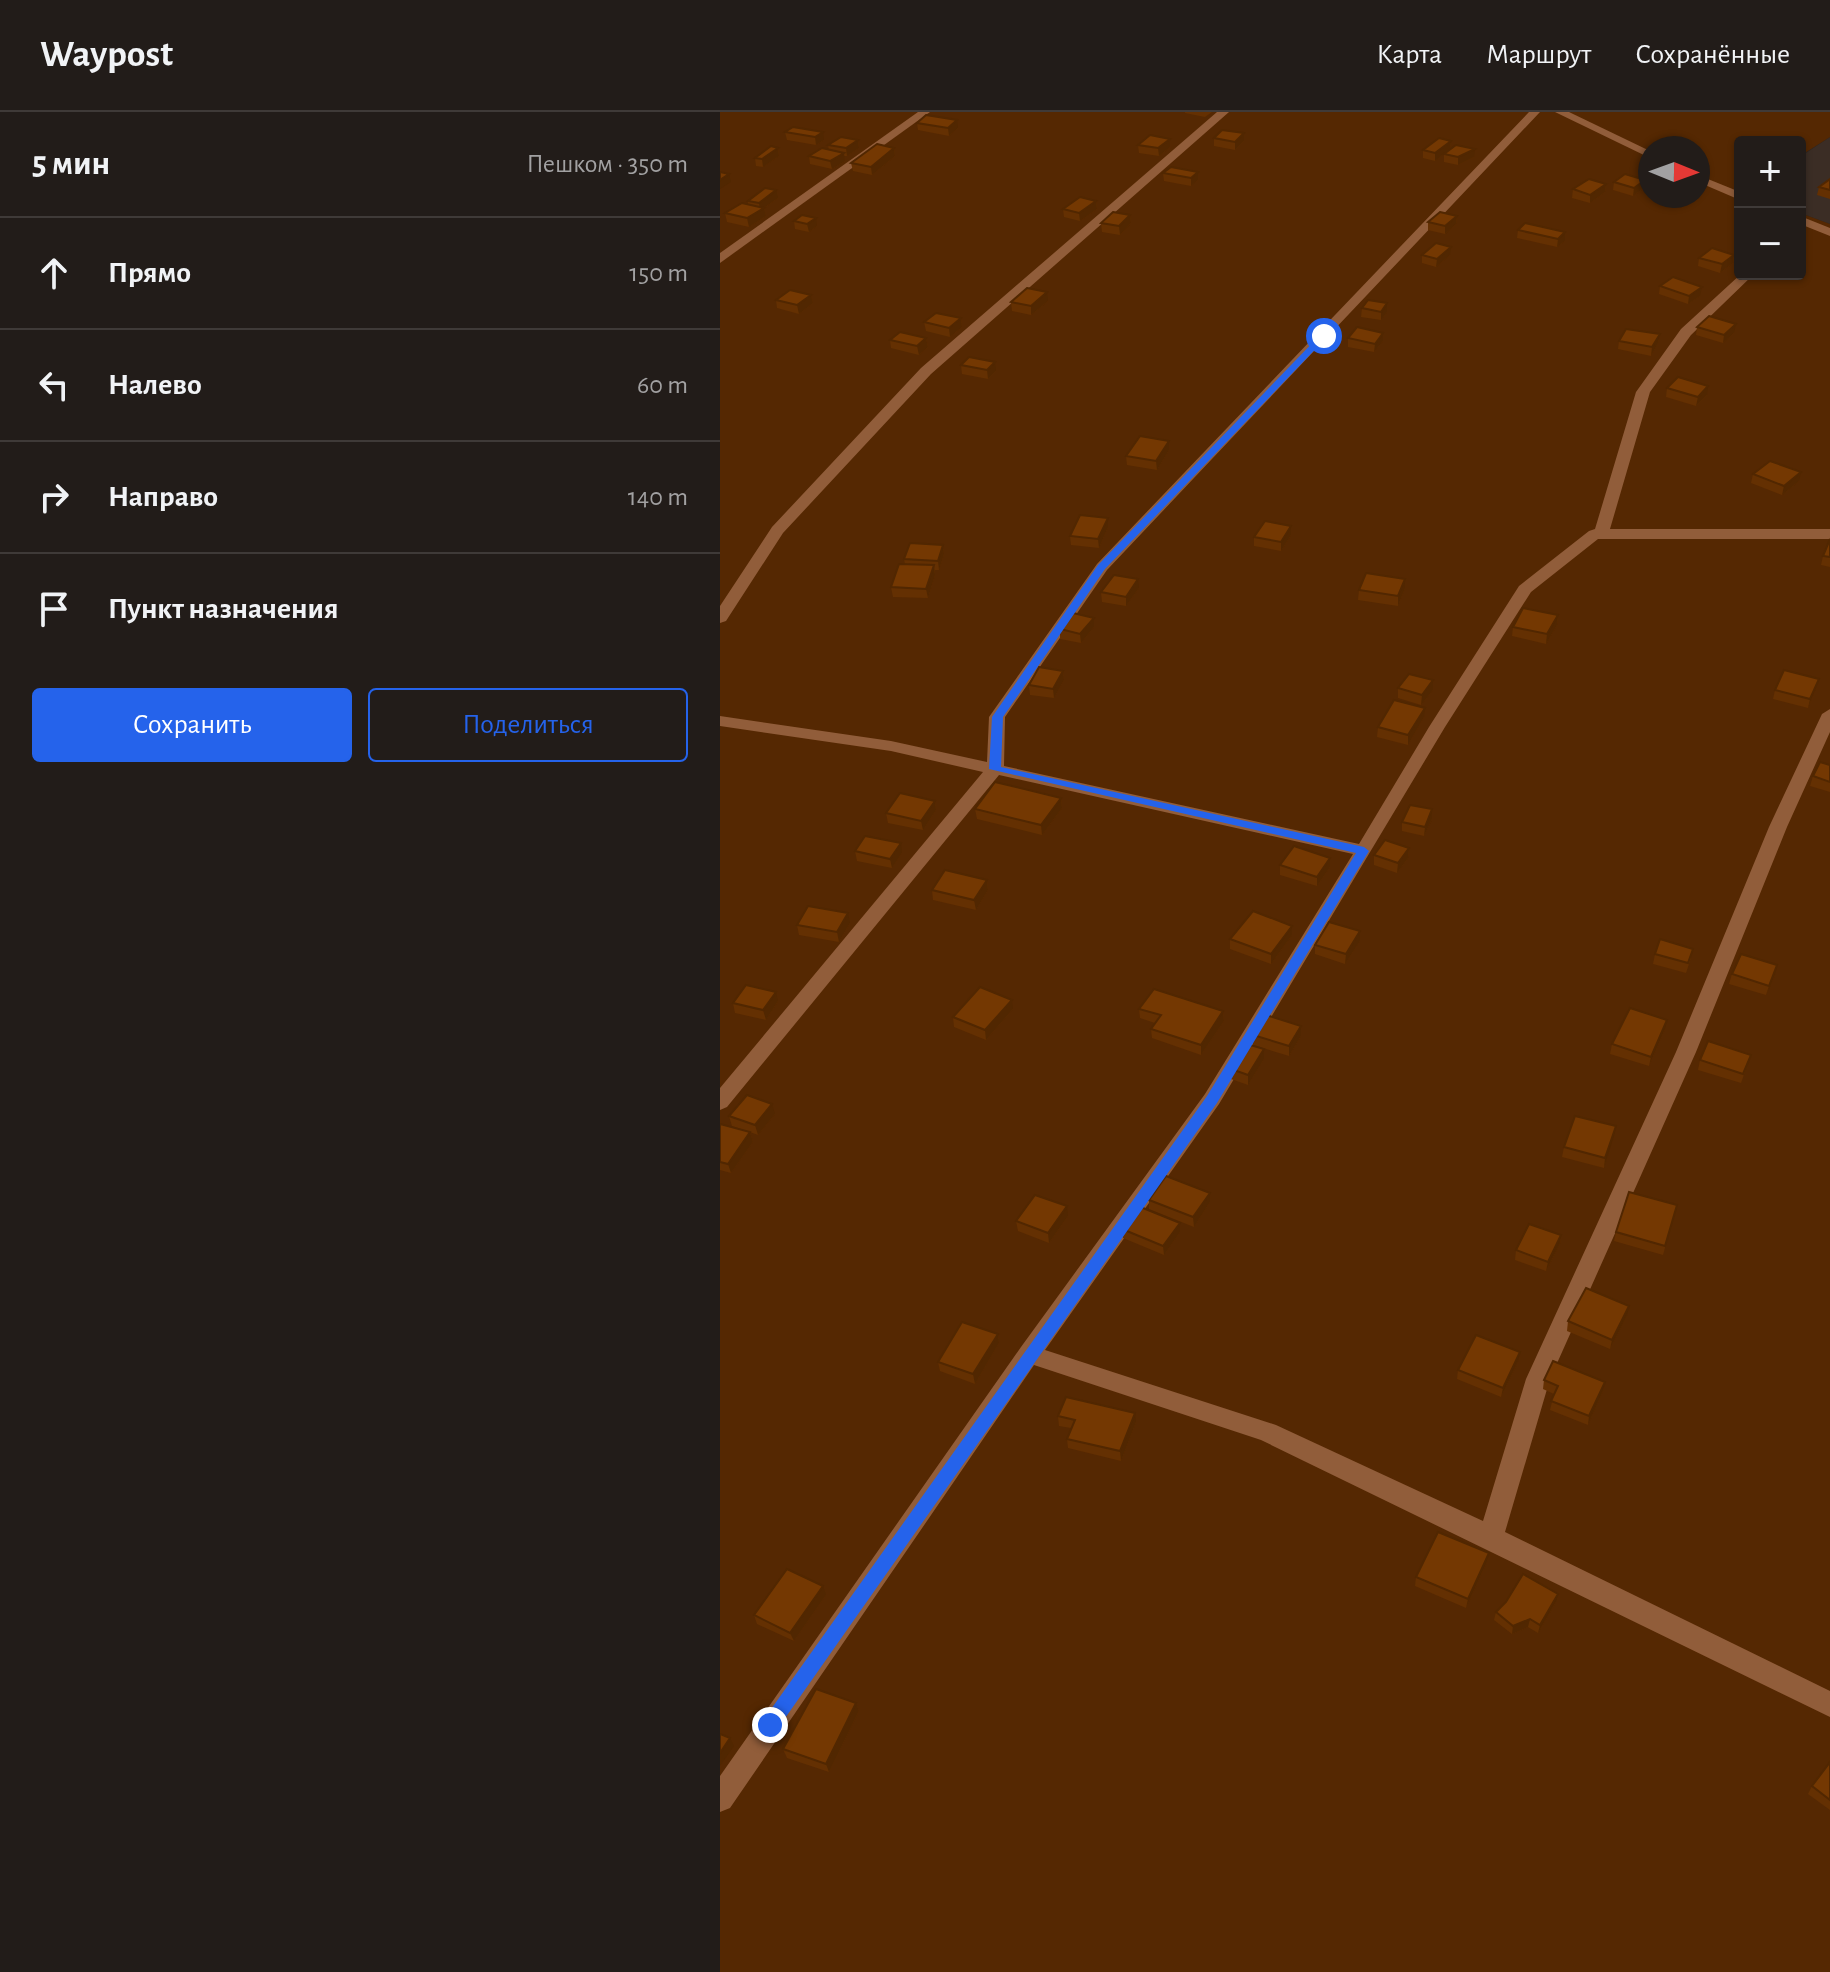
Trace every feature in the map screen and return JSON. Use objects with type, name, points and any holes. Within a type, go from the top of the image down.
[{"type":"lane","points":[[720,259],[925,112]]},
{"type":"lane","points":[[720,618],[777,530],[926,371],[1224,112]]},
{"type":"lane","points":[[720,1102],[995,769],[997,717],[1102,567],[1535,112]]},
{"type":"lane","points":[[1560,112],[1638,149]]},
{"type":"lane","points":[[1710,183],[1734,193]]},
{"type":"lane","points":[[1806,224],[1830,232]]},
{"type":"lane","points":[[1601,534],[1643,392],[1686,332],[1742,280]]},
{"type":"lane","points":[[720,1799],[1029,1354],[1212,1099],[1437,727],[1525,589],[1594,534],[1830,534]]},
{"type":"lane","points":[[1491,1537],[1538,1379],[1686,1052],[1778,827],[1830,714]]},
{"type":"lane","points":[[720,721],[891,746],[1364,851]]},
{"type":"lane","points":[[1029,1354],[1268,1432],[1491,1537],[1830,1704]]},
{"type":"shaded area","points":[[720,112],[1830,112],[1830,137],[1806,152],[1806,136],[1734,136],[1734,280],[1806,280],[1806,215],[1830,224],[1830,1972],[720,1972]]},
{"type":"shaded area","points":[[1830,137],[1830,224],[1806,215],[1806,153]]},
{"type":"building","points":[[926,115],[957,120],[948,128],[917,123]]},
{"type":"building","points":[[793,127],[823,132],[815,137],[785,132]]},
{"type":"building","points":[[1222,130],[1244,133],[1235,142],[1214,138]]},
{"type":"building","points":[[1150,135],[1170,139],[1158,148],[1138,145]]},
{"type":"building","points":[[841,137],[858,140],[846,148],[828,145]]},
{"type":"building","points":[[1439,138],[1451,141],[1435,153],[1423,150]]},
{"type":"building","points":[[877,144],[894,148],[871,167],[851,163]]},
{"type":"building","points":[[1456,145],[1475,149],[1458,157],[1444,154]]},
{"type":"building","points":[[771,146],[778,148],[762,159],[755,158]]},
{"type":"building","points":[[822,148],[844,153],[830,161],[809,156]]},
{"type":"building","points":[[1171,167],[1198,172],[1191,178],[1163,173]]},
{"type":"building","points":[[1625,174],[1638,178],[1638,185],[1634,188],[1614,182]]},
{"type":"building","points":[[1589,179],[1606,184],[1590,195],[1573,189]]},
{"type":"building","points":[[1830,179],[1830,190],[1819,187]]},
{"type":"building","points":[[765,188],[776,190],[759,203],[748,201]]},
{"type":"building","points":[[1080,197],[1096,201],[1079,213],[1063,209]]},
{"type":"building","points":[[742,203],[764,208],[747,218],[725,213]]},
{"type":"building","points":[[1113,212],[1130,215],[1119,226],[1101,223]]},
{"type":"building","points":[[1440,212],[1457,216],[1445,226],[1428,222]]},
{"type":"building","points":[[802,215],[816,218],[807,224],[794,221]]},
{"type":"building","points":[[1525,223],[1565,232],[1558,239],[1518,230]]},
{"type":"building","points":[[1436,243],[1451,247],[1437,259],[1422,255]]},
{"type":"building","points":[[1712,248],[1734,255],[1722,264],[1699,258]]},
{"type":"building","points":[[1673,277],[1702,287],[1689,296],[1660,286]]},
{"type":"building","points":[[1027,288],[1047,292],[1031,306],[1011,302]]},
{"type":"building","points":[[790,290],[811,295],[797,305],[776,300]]},
{"type":"building","points":[[1368,300],[1387,303],[1381,312],[1362,308]]},
{"type":"building","points":[[936,313],[961,318],[949,328],[924,322]]},
{"type":"building","points":[[1709,316],[1736,324],[1724,335],[1697,327]]},
{"type":"building","points":[[1357,327],[1383,333],[1375,344],[1348,338]]},
{"type":"building","points":[[1626,329],[1660,334],[1652,347],[1619,341]]},
{"type":"building","points":[[900,332],[926,338],[917,346],[890,340]]},
{"type":"building","points":[[969,357],[995,362],[987,370],[961,365]]},
{"type":"building","points":[[1678,377],[1708,386],[1698,397],[1667,388]]},
{"type":"building","points":[[1140,436],[1169,441],[1156,461],[1126,456]]},
{"type":"building","points":[[1770,461],[1801,472],[1784,486],[1753,474]]},
{"type":"building","points":[[1080,515],[1108,518],[1098,539],[1070,536]]},
{"type":"building","points":[[1265,521],[1291,526],[1281,542],[1254,537]]},
{"type":"building","points":[[1830,539],[1830,557],[1823,556]]},
{"type":"building","points":[[910,543],[943,545],[938,561],[904,559]]},
{"type":"building","points":[[899,564],[934,565],[926,589],[891,587]]},
{"type":"building","points":[[1366,573],[1405,579],[1398,596],[1359,590]]},
{"type":"building","points":[[1114,575],[1138,579],[1126,597],[1101,592]]},
{"type":"building","points":[[1523,608],[1558,615],[1547,634],[1513,627]]},
{"type":"building","points":[[1073,613],[1094,618],[1080,634],[1060,629]]},
{"type":"building","points":[[1039,667],[1063,671],[1053,689],[1029,685]]},
{"type":"building","points":[[1784,670],[1819,679],[1810,699],[1775,690]]},
{"type":"building","points":[[1409,674],[1433,680],[1422,695],[1398,688]]},
{"type":"building","points":[[1394,700],[1425,708],[1408,735],[1378,727]]},
{"type":"building","points":[[1820,762],[1830,765],[1830,782],[1813,776]]},
{"type":"building","points":[[995,782],[1061,798],[1041,825],[975,809]]},
{"type":"building","points":[[900,793],[935,801],[921,821],[886,813]]},
{"type":"building","points":[[1410,805],[1432,809],[1425,827],[1402,822]]},
{"type":"building","points":[[865,836],[901,843],[890,859],[855,851]]},
{"type":"building","points":[[1385,840],[1409,848],[1398,863],[1374,855]]},
{"type":"building","points":[[1294,846],[1330,858],[1317,877],[1280,865]]},
{"type":"building","points":[[945,870],[987,880],[974,900],[932,890]]},
{"type":"building","points":[[808,906],[848,913],[837,932],[797,925]]},
{"type":"building","points":[[1253,911],[1292,926],[1271,954],[1230,939]]},
{"type":"building","points":[[1329,922],[1360,931],[1346,954],[1315,945]]},
{"type":"building","points":[[1660,939],[1693,949],[1688,963],[1655,954]]},
{"type":"building","points":[[1741,954],[1777,965],[1769,986],[1732,974]]},
{"type":"building","points":[[746,985],[776,992],[763,1010],[733,1003]]},
{"type":"building","points":[[980,987],[1012,1000],[985,1030],[953,1017]]},
{"type":"building","points":[[1154,989],[1223,1011],[1201,1045],[1151,1029],[1161,1015],[1139,1009]]},
{"type":"building","points":[[1630,1008],[1667,1020],[1651,1057],[1612,1044]]},
{"type":"building","points":[[1266,1015],[1301,1026],[1289,1046],[1253,1035]]},
{"type":"building","points":[[1708,1041],[1751,1055],[1743,1074],[1700,1060]]},
{"type":"building","points":[[1247,1044],[1264,1049],[1248,1075],[1231,1069]]},
{"type":"building","points":[[747,1095],[772,1104],[755,1125],[729,1116]]},
{"type":"building","points":[[1575,1116],[1616,1126],[1605,1158],[1564,1147]]},
{"type":"building","points":[[720,1124],[750,1132],[728,1164],[720,1162]]},
{"type":"building","points":[[1166,1176],[1210,1193],[1193,1217],[1149,1200]]},
{"type":"building","points":[[1629,1192],[1677,1205],[1665,1246],[1616,1232]]},
{"type":"building","points":[[1035,1195],[1067,1206],[1048,1233],[1016,1221]]},
{"type":"building","points":[[1138,1206],[1180,1223],[1163,1246],[1122,1229]]},
{"type":"building","points":[[1529,1224],[1561,1235],[1548,1262],[1516,1250]]},
{"type":"building","points":[[1586,1288],[1629,1306],[1612,1340],[1568,1321]]},
{"type":"building","points":[[962,1322],[998,1334],[973,1374],[938,1362]]},
{"type":"building","points":[[1476,1335],[1520,1352],[1503,1388],[1458,1370]]},
{"type":"building","points":[[1553,1361],[1605,1382],[1589,1416],[1551,1401],[1558,1386],[1544,1380]]},
{"type":"building","points":[[1066,1397],[1135,1413],[1120,1451],[1067,1439],[1075,1420],[1058,1416]]},
{"type":"building","points":[[1438,1532],[1489,1553],[1468,1599],[1416,1577]]},
{"type":"building","points":[[787,1569],[823,1586],[790,1633],[754,1615]]},
{"type":"building","points":[[1523,1574],[1558,1594],[1540,1625],[1530,1619],[1513,1626],[1496,1612]]},
{"type":"building","points":[[816,1689],[856,1703],[826,1764],[783,1749]]},
{"type":"building","points":[[720,1734],[730,1738],[720,1753]]},
{"type":"building","points":[[1830,1762],[1830,1800],[1812,1786]]},
{"type":"route","points":[[770,1725],[1029,1354],[1212,1099],[1364,851],[995,769],[997,717],[1102,567],[1324,336]]}]
